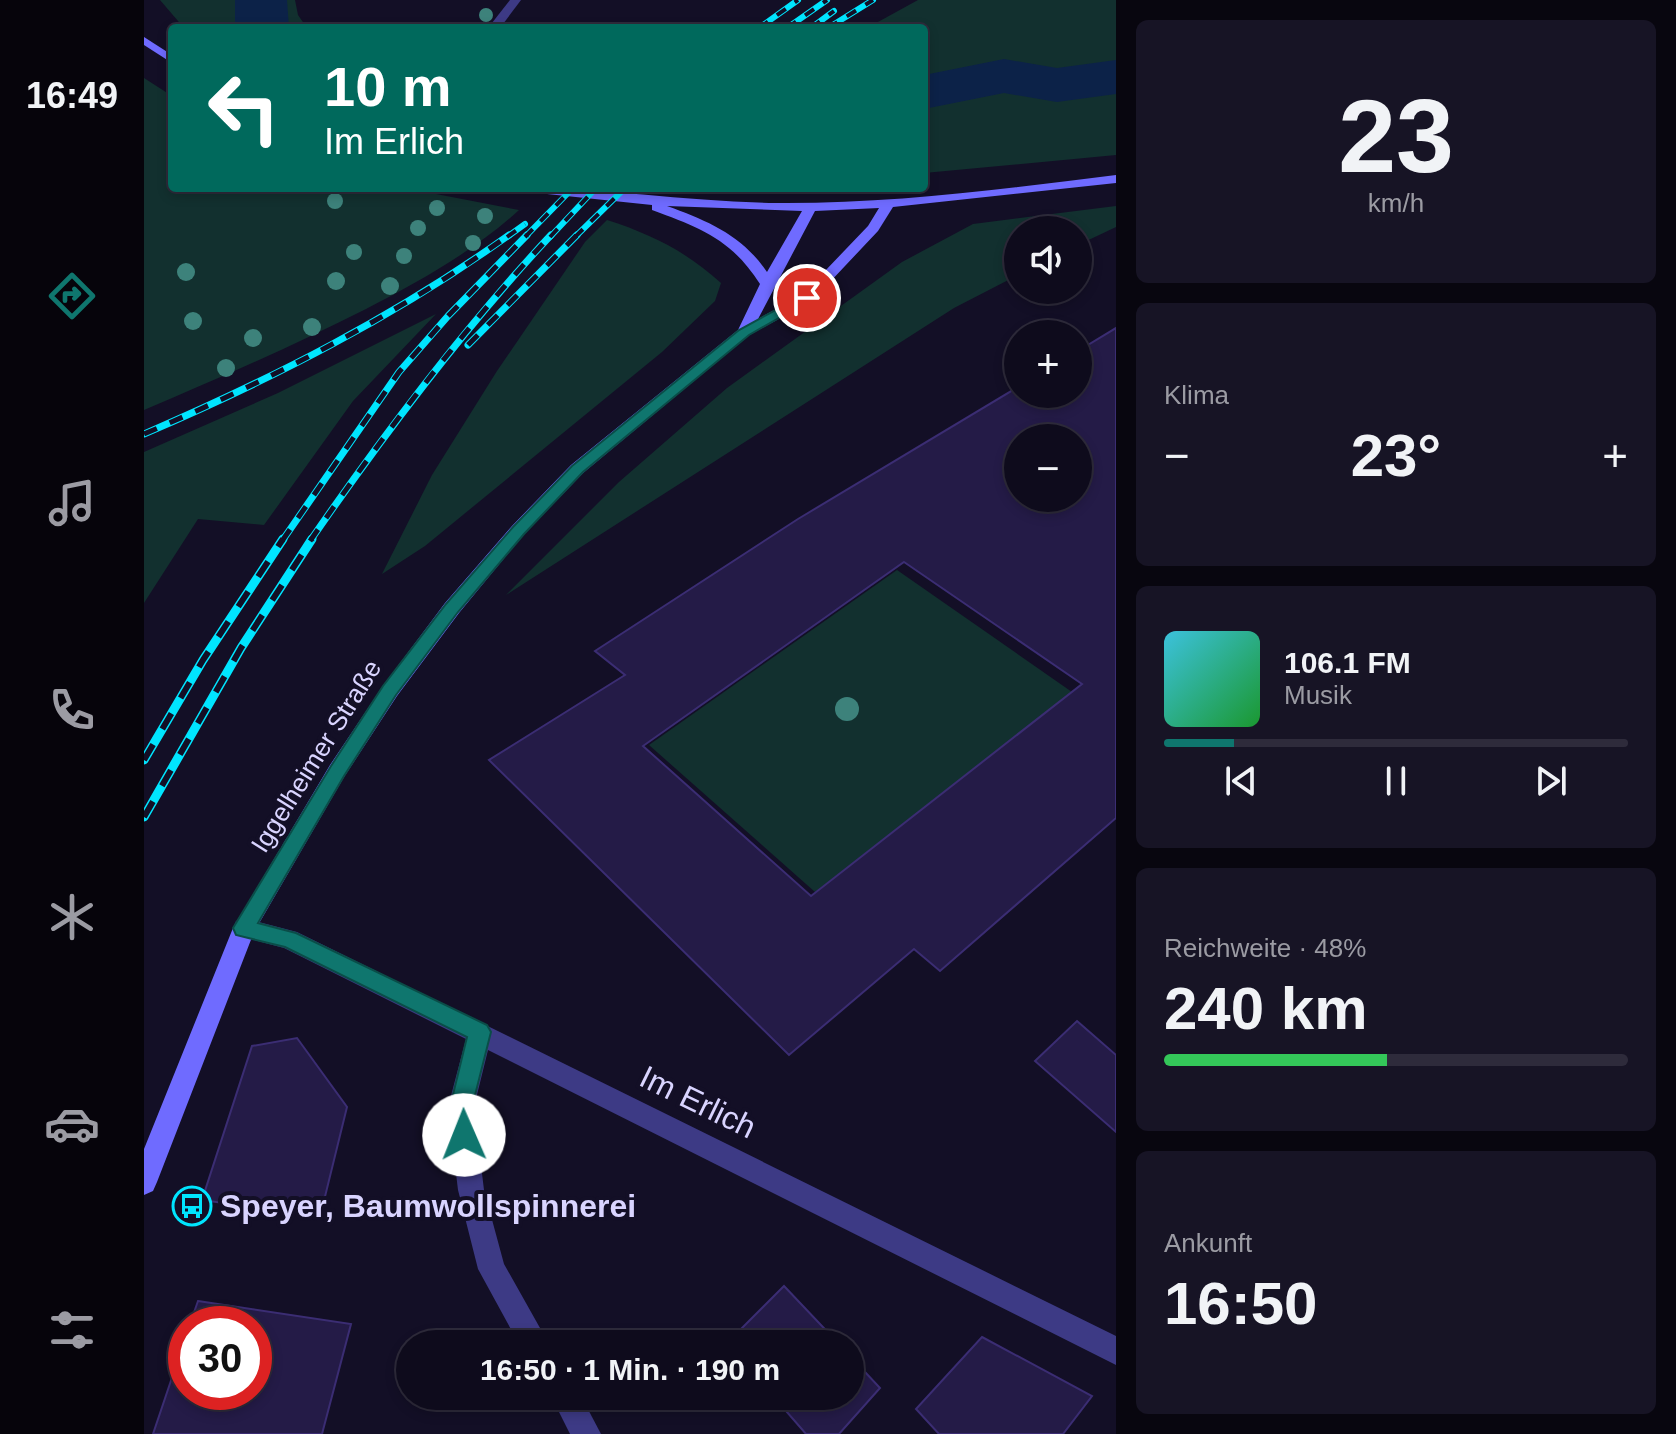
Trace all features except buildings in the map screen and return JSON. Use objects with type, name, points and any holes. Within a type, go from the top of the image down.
[{"type":"main road","points":[[144,40],[168,57]]},
{"type":"main road","points":[[562,192],[638,201],[811,207],[888,204],[1116,179]]},
{"type":"main road","points":[[638,201],[693,220],[732,239],[751,257],[767,284]]},
{"type":"main road","name":"Iggelheimer Straße","points":[[144,1182],[244,928],[345,759],[390,691],[452,608],[518,530],[577,469],[744,332],[807,298],[873,228],[888,204]]},
{"type":"main road","name":"Iggelheimer Straße","points":[[744,332],[767,284],[811,207]]},
{"type":"street","points":[[497,24],[516,0]]},
{"type":"street","name":"Im Erlich","points":[[244,928],[289,939],[1116,1351]]},
{"type":"street","points":[[480,1032],[461,1107],[471,1190],[492,1269],[527,1330]]},
{"type":"street","points":[[573,1410],[586,1434]]},
{"type":"green space","points":[[160,0],[295,0],[298,15],[304,24],[181,24]]},
{"type":"green space","points":[[918,0],[1116,0],[1116,155],[928,173],[928,24],[874,24]]},
{"type":"green space","points":[[144,78],[168,93],[168,192],[426,192],[519,210],[465,252],[386,298],[283,349],[144,410]]},
{"type":"green space","points":[[1116,206],[1116,227],[1092,238],[1092,216],[1037,216]]},
{"type":"green space","points":[[607,220],[639,231],[695,262],[721,283],[715,301],[662,352],[425,546],[382,574],[432,475],[497,371],[585,242]]},
{"type":"green space","points":[[1004,220],[1004,282],[954,308],[506,595],[619,482],[727,388],[902,262],[973,224]]},
{"type":"green space","points":[[436,314],[353,401],[264,525],[198,519],[144,603],[144,452],[278,393]]},
{"type":"green space","points":[[897,570],[1072,692],[815,892],[649,745]]},
{"type":"waterway","points":[[261,0],[262,24]]},
{"type":"waterway","points":[[928,91],[1004,76],[1057,85],[1116,77]]},
{"type":"railway","points":[[765,24],[798,0]]},
{"type":"railway","points":[[793,24],[827,0]]},
{"type":"railway","points":[[834,24],[873,0]]},
{"type":"railway","points":[[816,24],[834,11]]},
{"type":"railway","points":[[525,237],[569,192]]},
{"type":"railway","points":[[550,237],[592,192]]},
{"type":"railway","points":[[576,236],[621,192]]},
{"type":"railway","points":[[507,237],[525,224]]},
{"type":"railway","points":[[144,434],[286,368],[378,319],[509,235]]},
{"type":"railway","points":[[282,541],[399,372],[448,316],[527,235]]},
{"type":"railway","points":[[310,541],[425,384],[486,308],[551,235]]},
{"type":"railway","points":[[468,345],[576,236]]},
{"type":"railway","points":[[144,760],[203,660],[283,539]]},
{"type":"railway","points":[[144,817],[241,648],[312,539]]},
{"type":"place","name":"Speyer, Baumwollspinnerei","points":[[192,1206]]},
{"type":"route","points":[[464,1135],[461,1107],[480,1032],[289,939],[244,928],[337,771],[390,691],[452,608],[518,530],[577,469],[744,332],[807,298]]}]
